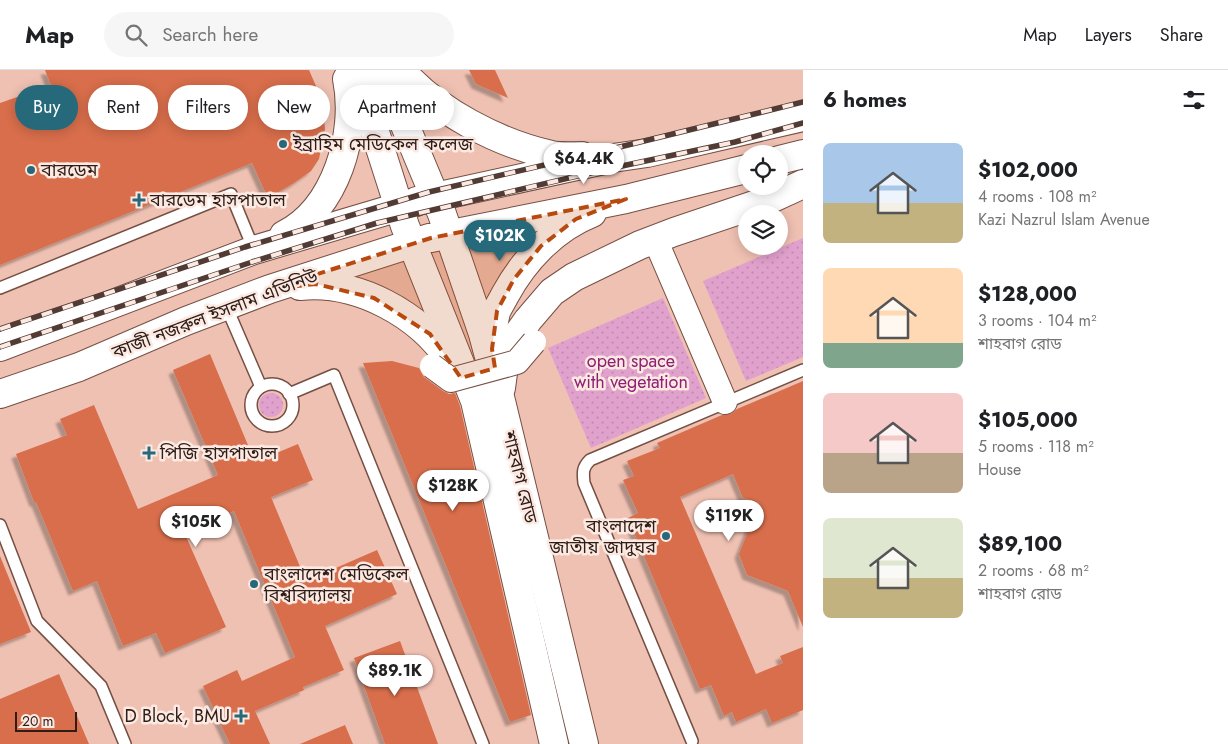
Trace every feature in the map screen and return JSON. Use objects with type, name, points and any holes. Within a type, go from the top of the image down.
[{"type":"main road","points":[[0,346],[254,250],[291,232],[309,217],[326,198],[338,171],[350,126],[350,92],[346,70]]},
{"type":"main road","points":[[353,70],[366,104],[424,220]]},
{"type":"main road","points":[[382,70],[424,220]]},
{"type":"main road","points":[[401,70],[409,79],[445,108],[482,131],[516,145],[553,155],[613,158]]},
{"type":"main road","points":[[424,220],[613,158],[656,151],[803,116]]},
{"type":"main road","points":[[788,158],[803,154]]},
{"type":"main road","points":[[488,399],[496,311],[514,278],[541,246],[576,219],[626,199],[738,171]]},
{"type":"main road","points":[[488,399],[513,341],[552,292],[574,276],[655,239],[766,201],[803,184]]},
{"type":"main road","points":[[254,250],[424,220],[626,199]]},
{"type":"main road","name":"কাজী নজরুল ইসলাম এভিনিউ","points":[[0,394],[79,367],[270,289],[424,220]]},
{"type":"main road","name":"শাহবাগ রোড","points":[[424,220],[488,399],[584,744]]},
{"type":"main road","name":"শাহবাগ রোড","points":[[424,220],[483,334],[488,399],[554,744]]},
{"type":"main road","points":[[270,289],[316,284],[344,288],[374,298],[400,312],[430,334],[449,359],[488,399]]},
{"type":"street","points":[[655,239],[725,402]]},
{"type":"street","points":[[432,366],[451,380],[517,362],[534,342]]},
{"type":"lane","points":[[0,288],[231,194],[254,250]]},
{"type":"lane","points":[[226,306],[261,387]]},
{"type":"lane","points":[[692,741],[584,483],[584,466],[590,460],[803,370]]},
{"type":"lane","points":[[289,394],[334,375],[483,744]]},
{"type":"lane","points":[[273,384],[285,389],[289,394],[292,407],[287,419],[281,424],[267,425],[260,423],[255,418],[252,411],[252,397],[261,387],[273,384]]},
{"type":"lane","points":[[0,525],[37,621],[101,686],[125,744]]},
{"type":"highlighted area","points":[[626,199],[576,219],[541,246],[514,279],[497,311],[492,349],[495,368],[461,378],[430,334],[374,298],[316,284],[270,289],[431,238]]},
{"type":"green space","points":[[803,238],[803,357],[746,381],[703,281],[763,255],[788,255],[788,244]]},
{"type":"green space","name":"open space with vegetation","points":[[663,298],[706,398],[591,448],[548,348]]},
{"type":"green space","points":[[271,393],[276,394],[282,400],[282,410],[276,416],[271,417],[266,416],[260,410],[259,405],[260,400],[266,394]]},
{"type":"building","points":[[45,70],[309,70],[316,85],[258,85],[258,130],[325,130],[319,159],[311,171],[268,198],[252,163],[0,265],[0,103],[15,98],[15,130],[78,130],[78,85],[51,85]]},
{"type":"building","points":[[469,70],[495,70],[508,98],[476,84]]},
{"type":"building","points":[[210,354],[255,462],[298,444],[313,480],[271,497],[306,581],[377,550],[397,594],[325,626],[344,670],[303,687],[304,690],[255,711],[270,744],[230,744],[203,686],[237,670],[242,681],[295,657],[234,511],[184,532],[226,627],[165,653],[156,633],[123,646],[97,581],[73,591],[36,502],[34,502],[16,454],[67,435],[60,419],[94,405],[138,509],[218,475],[173,370]]},
{"type":"building","points":[[392,361],[419,368],[424,377],[443,391],[449,394],[455,393],[460,406],[531,715],[510,722],[363,363]]},
{"type":"building","name":"বাংলাদেশ জাতীয় জাদুঘর","points":[[803,381],[803,627],[788,591],[747,575],[739,554],[759,503],[743,498],[733,474],[680,497],[756,674],[783,663],[780,656],[803,647],[803,710],[772,723],[766,709],[736,722],[732,712],[724,716],[711,685],[700,689],[628,518],[638,513],[623,480],[634,476],[627,461],[660,448],[657,443],[722,415],[731,414],[737,409]]},
{"type":"building","points":[[0,556],[31,632],[0,644]]},
{"type":"building","points":[[400,641],[438,744],[385,744],[354,658]]},
{"type":"building","points":[[59,674],[89,744],[0,744],[0,699]]},
{"type":"building","points":[[345,725],[353,744],[300,744]]},
{"type":"railway","points":[[0,329],[245,247],[429,192],[803,102]]},
{"type":"railway","points":[[0,347],[252,262],[377,223],[603,170],[735,142],[803,123]]},
{"type":"place","name":"ইব্রাহিম মেডিকেল কলেজ","points":[[283,144]]},
{"type":"place","name":"বারডেম","points":[[31,170]]},
{"type":"place","name":"বারডেম হাসপাতাল","points":[[139,200]]},
{"type":"place","name":"পিজি হাসপাতাল","points":[[149,453]]},
{"type":"place","name":"বাংলাদেশ জাতীয় জাদুঘর","points":[[666,536]]},
{"type":"place","name":"বাংলাদেশ মেডিকেল বিশ্ববিদ্যালয়","points":[[254,584]]},
{"type":"place","name":"D Block, BMU","points":[[241,716]]}]
